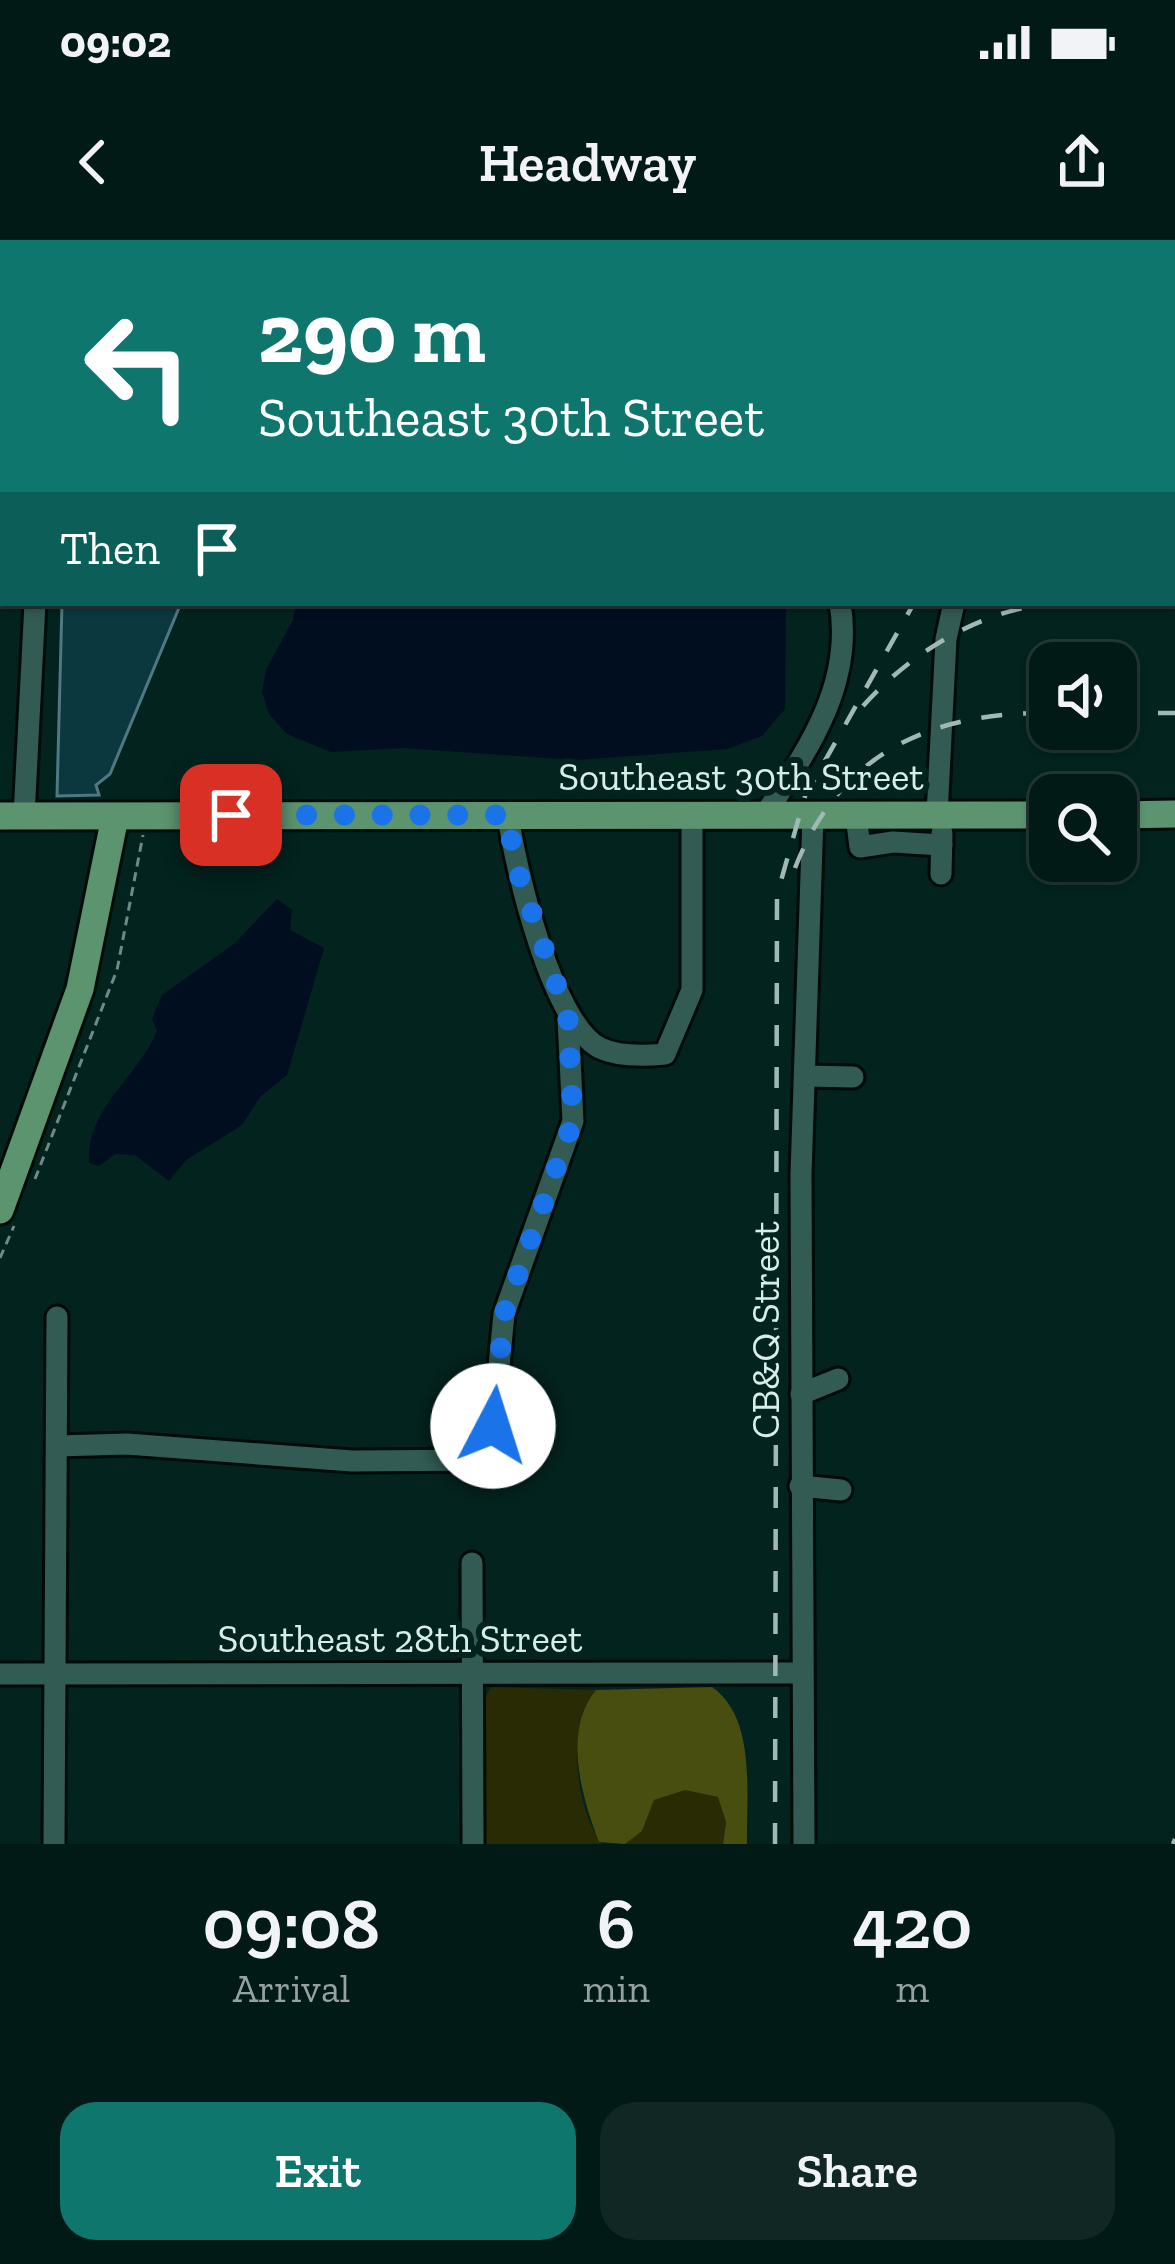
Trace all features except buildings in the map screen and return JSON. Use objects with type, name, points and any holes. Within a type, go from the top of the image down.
[{"type":"main road","points":[[1137,814],[1175,814]]},
{"type":"main road","name":"Southeast 30th Street","points":[[12,816],[1029,815]]},
{"type":"main road","points":[[0,1210],[80,989],[115,817]]},
{"type":"street","points":[[12,816],[35,606]]},
{"type":"street","points":[[764,816],[805,755],[837,685],[843,646],[840,606]]},
{"type":"street","points":[[941,874],[946,638],[953,606]]},
{"type":"street","points":[[57,1445],[127,1444],[352,1461],[490,1460],[504,1314],[573,1121],[568,1018],[514,860],[508,815]]},
{"type":"street","points":[[568,1018],[599,1048],[640,1056],[665,1054],[692,990],[692,815]]},
{"type":"street","points":[[856,815],[860,847],[893,842],[942,845]]},
{"type":"street","name":"CB&Q Street","points":[[804,1844],[800,1486],[813,816]]},
{"type":"street","points":[[805,1076],[853,1077]]},
{"type":"street","points":[[54,1844],[57,1317]]},
{"type":"street","points":[[801,1394],[838,1379]]},
{"type":"street","points":[[800,1486],[841,1490]]},
{"type":"street","points":[[472,1563],[473,1844]]},
{"type":"street","name":"Southeast 28th Street","points":[[0,1674],[800,1672]]},
{"type":"green space","points":[[491,1687],[596,1690],[580,1724],[578,1767],[585,1810],[602,1844],[483,1844],[484,1700]]},
{"type":"green space","points":[[712,1687],[726,1701],[743,1738],[747,1844],[723,1844],[726,1822],[718,1797],[685,1790],[654,1800],[642,1831],[625,1844],[599,1842],[578,1765],[580,1725],[596,1690]]},
{"type":"green space","points":[[685,1789],[719,1797],[726,1822],[723,1844],[625,1844],[642,1830],[654,1800]]},
{"type":"water","points":[[295,606],[786,606],[785,709],[762,736],[727,749],[576,760],[403,748],[331,752],[287,734],[269,714],[262,692],[266,670],[293,620]]},
{"type":"water","points":[[277,899],[292,910],[290,930],[324,948],[287,1075],[260,1097],[242,1125],[186,1160],[169,1181],[135,1155],[115,1154],[99,1166],[89,1163],[96,1125],[157,1031],[152,1019],[162,995],[234,944]]},
{"type":"railway","points":[[775,1844],[777,895],[805,796],[912,606]]},
{"type":"railway","points":[[863,706],[904,667],[953,635],[1007,612],[1035,606]]},
{"type":"railway","points":[[1137,713],[1175,713]]},
{"type":"railway","points":[[795,868],[837,795],[895,747],[967,720],[1029,714]]},
{"type":"railway","points":[[1173,1844],[1175,1839]]},
{"type":"route","points":[[231,815],[508,815],[514,860],[568,1018],[573,1121],[504,1314],[493,1426]]}]
